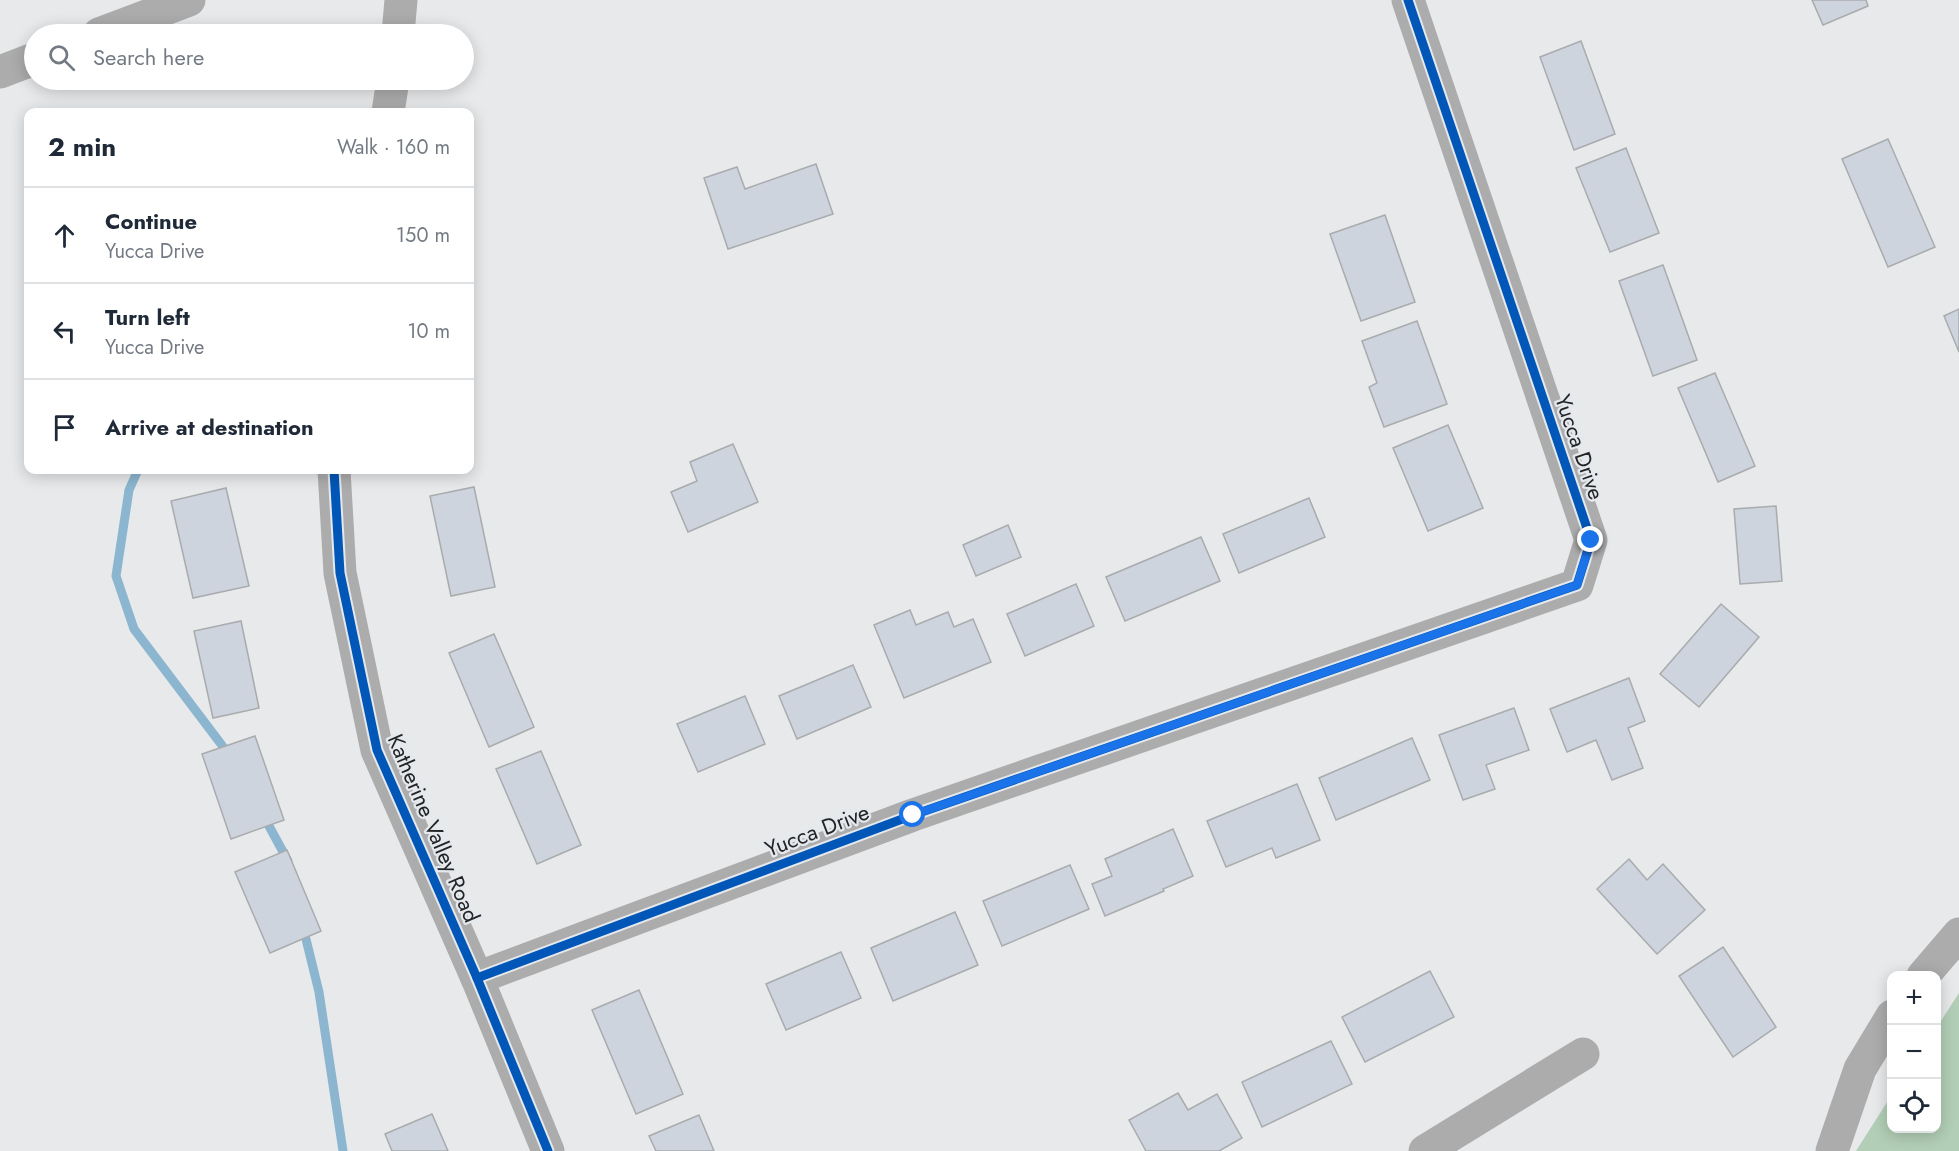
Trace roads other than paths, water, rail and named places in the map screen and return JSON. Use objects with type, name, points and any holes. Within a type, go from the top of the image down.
[{"type":"street","points":[[125,24],[189,0]]},
{"type":"street","points":[[399,24],[401,0]]},
{"type":"street","name":"Yucca Drive","points":[[477,978],[913,815],[1577,585],[1591,540],[1408,0]]},
{"type":"street","points":[[0,72],[24,63]]},
{"type":"street","points":[[389,108],[391,90]]},
{"type":"street","name":"Katherine Valley Road","points":[[334,474],[340,573],[377,750],[477,978],[548,1151]]},
{"type":"street","points":[[1927,971],[1959,934]]},
{"type":"street","points":[[1832,1151],[1860,1069],[1887,1024]]},
{"type":"street","points":[[1425,1151],[1582,1054]]},
{"type":"waterway","points":[[136,474],[129,490],[116,576],[134,629],[229,756]]},
{"type":"waterway","points":[[263,815],[288,861]]},
{"type":"waterway","points":[[303,927],[319,992],[343,1151]]}]
